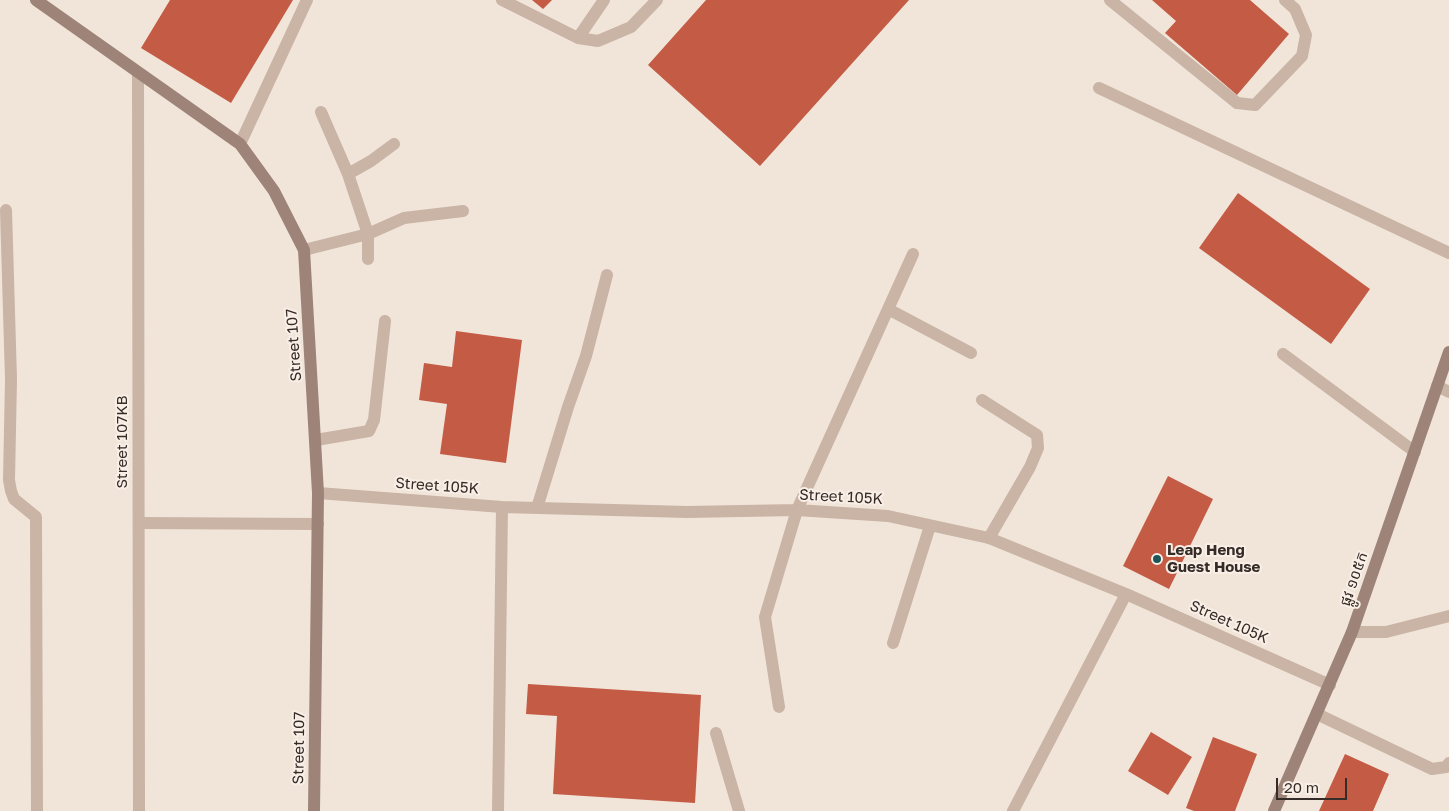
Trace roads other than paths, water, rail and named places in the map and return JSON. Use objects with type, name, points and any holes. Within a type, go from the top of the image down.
[{"type":"street","name":"Street 107","points":[[36,0],[240,144],[274,191],[304,250],[318,493],[314,811]]},
{"type":"street","points":[[240,144],[307,0]]},
{"type":"street","points":[[502,0],[578,38],[598,41],[631,27],[657,0]]},
{"type":"street","points":[[578,38],[604,0]]},
{"type":"street","points":[[1110,0],[1238,103],[1255,105],[1302,56],[1306,35],[1295,8],[1285,0]]},
{"type":"street","name":"Street 107KB","points":[[138,73],[139,811]]},
{"type":"street","points":[[1099,88],[1449,253]]},
{"type":"street","points":[[321,112],[348,174],[368,234],[368,259]]},
{"type":"street","points":[[348,174],[371,161],[394,144]]},
{"type":"street","points":[[6,210],[11,379],[10,485],[14,499],[36,517],[37,811]]},
{"type":"street","points":[[304,250],[368,234],[404,218],[463,211]]},
{"type":"street","points":[[779,707],[765,617],[797,510],[913,254]]},
{"type":"street","points":[[537,508],[586,356],[607,275]]},
{"type":"street","points":[[888,309],[971,353]]},
{"type":"street","points":[[316,440],[369,431],[374,420],[385,322]]},
{"type":"street","name":"ផ្លូវ ១០៥ក","points":[[1274,811],[1352,632],[1449,352]]},
{"type":"street","points":[[1282,354],[1415,452]]},
{"type":"street","points":[[1437,386],[1449,392]]},
{"type":"street","points":[[982,400],[1037,435],[1038,448],[1030,467],[989,538]]},
{"type":"street","name":"Street 105K","points":[[318,493],[502,507],[687,512],[797,510],[888,516],[989,538],[1126,594],[1330,685]]},
{"type":"street","points":[[498,811],[502,507]]},
{"type":"street","points":[[139,523],[318,524]]},
{"type":"street","points":[[893,643],[930,526]]},
{"type":"street","points":[[1013,811],[1126,594]]},
{"type":"street","points":[[1352,632],[1386,632],[1449,616]]},
{"type":"street","points":[[1317,714],[1432,769],[1446,767],[1449,763]]},
{"type":"street","points":[[716,733],[739,811]]},
{"type":"place","name":"Leap Heng Guest House","points":[[1157,559]]}]
